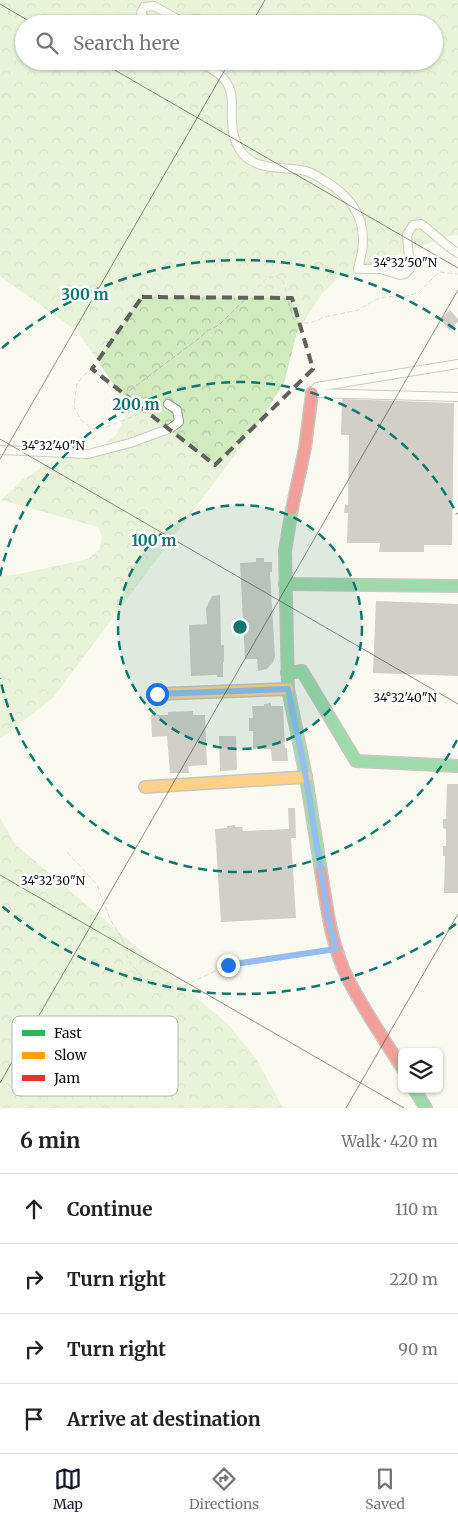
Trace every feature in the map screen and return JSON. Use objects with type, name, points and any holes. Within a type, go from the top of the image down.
[{"type":"street","points":[[142,15],[141,11],[144,7],[154,6],[170,15]]},
{"type":"street","points":[[214,70],[225,80],[231,91],[233,105],[232,123],[237,146],[246,157],[267,166],[311,172],[332,184],[346,196],[358,213],[362,226],[363,243],[358,269],[381,269],[400,275],[405,274],[410,269],[407,236],[413,225],[421,224],[436,234],[446,246],[458,253]]},
{"type":"street","points":[[398,1061],[348,979],[336,949],[328,917],[306,777],[288,689],[286,551],[291,514],[306,448],[312,393],[316,387],[458,364]]},
{"type":"street","points":[[312,393],[458,397]]},
{"type":"street","points":[[0,450],[88,454],[130,443],[171,428],[179,422],[177,410],[168,404]]},
{"type":"street","points":[[285,584],[458,586]]},
{"type":"street","points":[[287,673],[302,672],[356,761],[458,766]]},
{"type":"street","points":[[157,694],[288,689]]},
{"type":"street","points":[[146,787],[306,777]]},
{"type":"street","points":[[417,1093],[426,1108]]},
{"type":"path","points":[[168,404],[106,426],[92,429],[80,420],[74,406],[77,384],[91,370],[99,375],[118,396],[125,394],[205,332],[218,325],[268,278],[276,276],[283,281],[293,318],[299,323],[311,323],[324,317],[358,310],[375,300],[385,297],[407,296],[420,292],[439,272],[458,274]]},
{"type":"path","points":[[67,852],[96,885],[110,919],[123,940],[128,960],[146,981],[159,989],[173,991],[228,965],[336,949]]},
{"type":"highlighted area","points":[[142,297],[292,298],[313,369],[215,465],[92,369]]},
{"type":"green space","points":[[0,0],[458,0],[458,235],[448,236],[339,277],[321,295],[297,332],[284,383],[258,424],[53,698],[0,739],[0,576],[14,575],[88,559],[99,550],[102,537],[98,527],[1,500],[22,480],[49,463],[98,449],[116,435],[126,415],[125,401],[78,332],[0,276]]},
{"type":"green space","points":[[0,818],[16,845],[229,1025],[257,1060],[283,1108],[0,1108]]},
{"type":"building","points":[[450,310],[458,319],[458,322],[450,331],[440,319]]},
{"type":"building","points":[[342,399],[454,403],[452,545],[424,545],[424,552],[379,552],[380,543],[347,543],[348,513],[344,513],[345,504],[348,505],[349,435],[341,435]]},
{"type":"building","points":[[256,558],[264,558],[264,562],[272,562],[272,572],[270,572],[275,657],[267,669],[258,671],[257,659],[245,659],[240,563],[256,562]]},
{"type":"building","points":[[220,595],[221,645],[224,645],[223,677],[217,677],[217,675],[191,676],[189,625],[207,624],[206,608],[212,596]]},
{"type":"building","points":[[376,601],[458,604],[458,676],[373,673]]},
{"type":"building","points":[[271,703],[271,706],[283,706],[285,748],[287,748],[288,761],[272,761],[271,749],[253,749],[253,731],[249,731],[249,718],[253,718],[252,706],[264,706],[264,704]]},
{"type":"building","points":[[193,711],[193,715],[205,715],[207,765],[188,766],[189,773],[170,773],[167,736],[152,737],[151,715],[168,715],[168,712]]},
{"type":"building","points":[[219,736],[236,736],[237,770],[220,771]]},
{"type":"building","points":[[447,784],[458,784],[458,893],[444,893],[445,856],[443,856],[443,846],[446,846],[446,829],[443,828],[443,819],[446,819]]},
{"type":"building","points":[[288,808],[295,808],[296,838],[291,838],[296,918],[221,922],[215,829],[235,825],[235,827],[242,827],[243,831],[289,829]]},
{"type":"traffic: fast","points":[[292,509],[285,551],[288,689],[306,777],[321,871]]},
{"type":"traffic: fast","points":[[285,584],[458,586]]},
{"type":"traffic: fast","points":[[287,673],[302,671],[356,761],[458,766]]},
{"type":"traffic: fast","points":[[417,1093],[426,1108]]},
{"type":"traffic: slow","points":[[157,694],[288,689]]},
{"type":"traffic: slow","points":[[145,787],[306,777]]},
{"type":"traffic: jam","points":[[292,509],[305,448],[312,393]]},
{"type":"traffic: jam","points":[[321,871],[330,926],[342,966],[360,1001],[398,1062]]},
{"type":"route","points":[[157,694],[288,689],[306,777],[328,917],[336,949],[228,965]]}]
